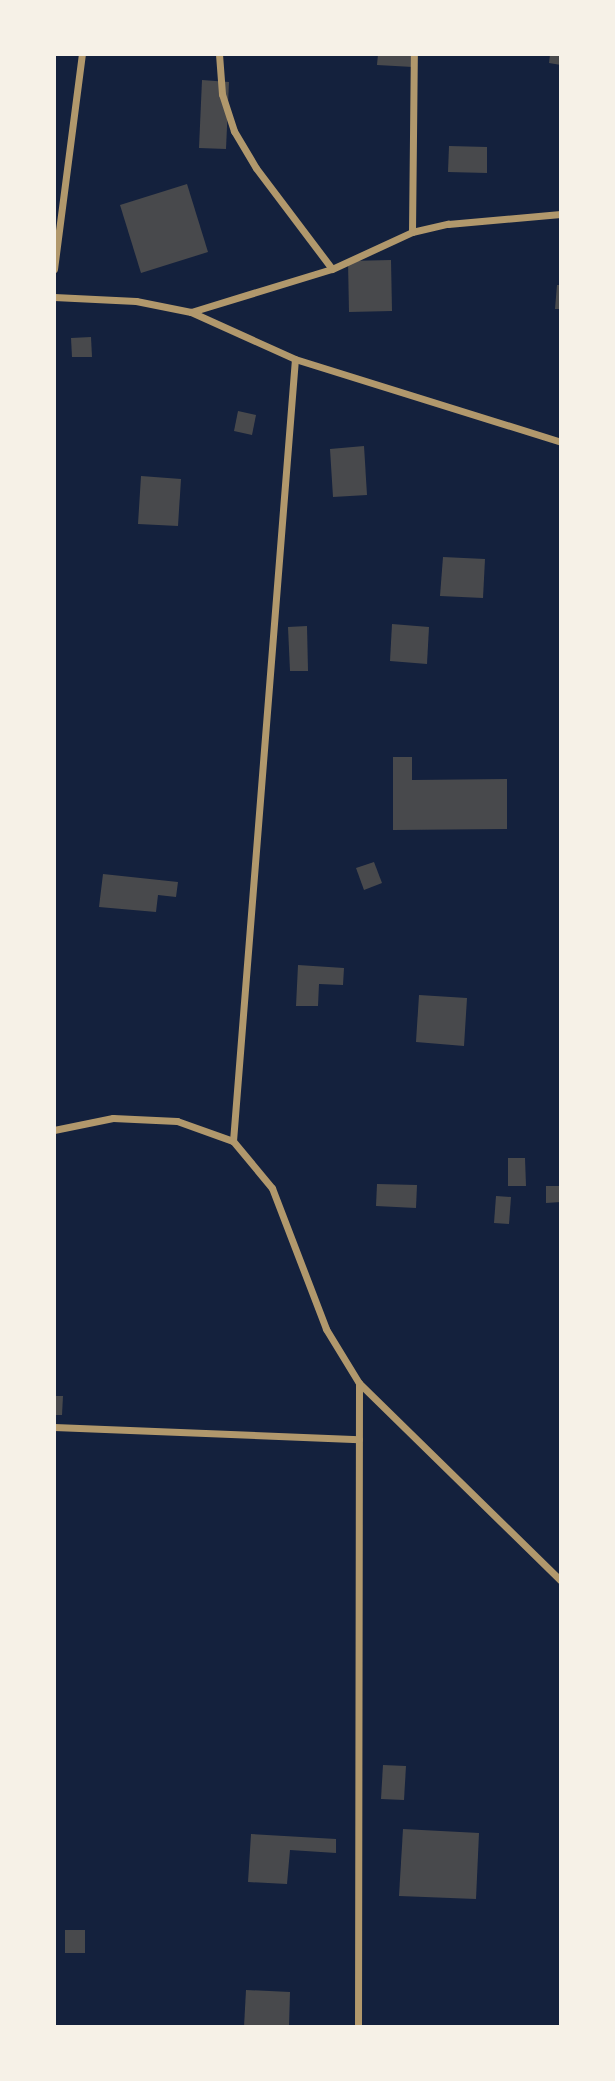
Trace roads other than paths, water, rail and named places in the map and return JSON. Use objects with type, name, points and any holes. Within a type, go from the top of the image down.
[{"type":"street","points":[[54,269],[82,54]]},
{"type":"street","points":[[219,54],[222,94],[234,131],[256,168],[332,269]]},
{"type":"street","points":[[412,232],[414,54]]},
{"type":"street","points":[[191,312],[332,269],[412,232],[448,224],[561,214]]},
{"type":"street","points":[[54,297],[136,302],[191,312],[295,359],[561,442]]},
{"type":"street","points":[[233,1141],[295,359]]},
{"type":"street","points":[[54,1130],[113,1118],[177,1121],[233,1141],[272,1188],[326,1329],[359,1383],[561,1581]]},
{"type":"street","points":[[358,2027],[359,1383]]},
{"type":"street","points":[[54,1427],[359,1439]]}]
